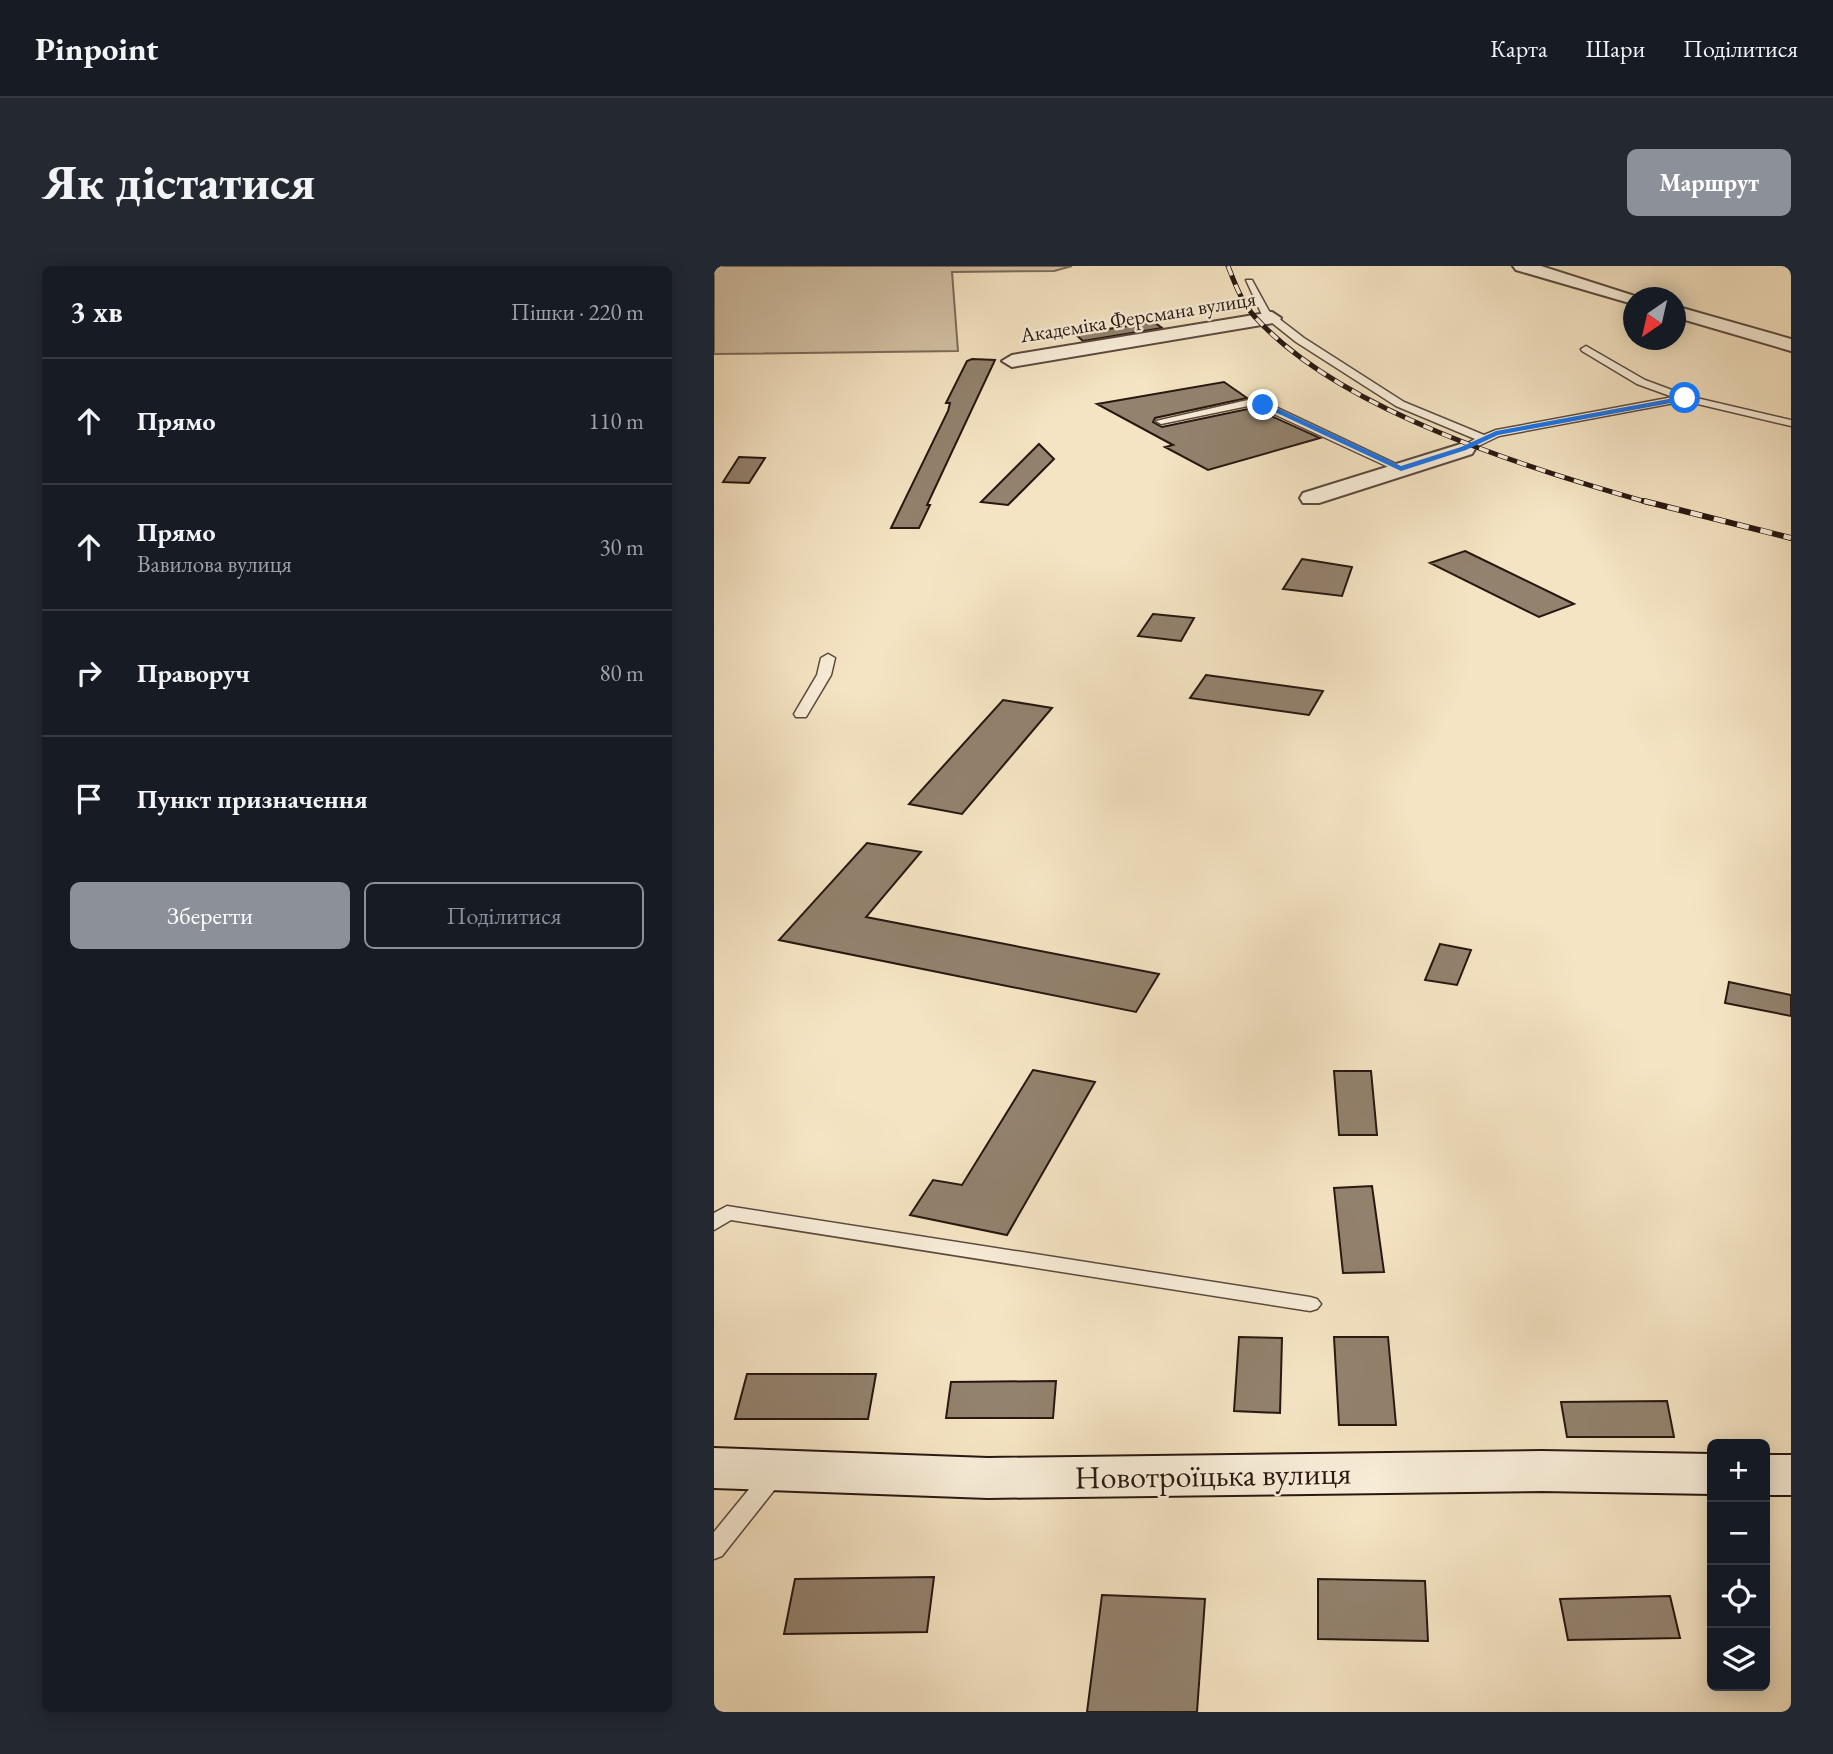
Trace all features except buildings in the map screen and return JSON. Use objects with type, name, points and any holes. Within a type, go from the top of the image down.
[{"type":"main road","name":"Новотроїцька вулиця","points":[[714,1468],[988,1478],[1542,1471],[1707,1474]]},
{"type":"main road","points":[[1770,1475],[1791,1475]]},
{"type":"street","points":[[1522,266],[1623,296]]},
{"type":"street","points":[[1686,314],[1791,345]]},
{"type":"street","name":"Академіка Ферсмана вулиця","points":[[1012,361],[1272,318]]},
{"type":"street","points":[[1311,498],[1464,449]]},
{"type":"lane","points":[[1249,282],[1265,313],[1300,340],[1400,404],[1485,439]]},
{"type":"lane","points":[[1586,349],[1640,382],[1685,398],[1791,423]]},
{"type":"lane","points":[[1464,449],[1496,433],[1685,398]]},
{"type":"lane","points":[[1161,421],[1248,403],[1263,405],[1401,469]]},
{"type":"lane","points":[[801,714],[824,675],[828,658]]},
{"type":"lane","points":[[714,1223],[727,1213],[1310,1304]]},
{"type":"lane","points":[[714,1549],[777,1470]]},
{"type":"shaded area","points":[[714,266],[1072,266],[1054,271],[952,272],[958,351],[714,354]]},
{"type":"railway","points":[[1228,266],[1250,312],[1292,351],[1336,381],[1439,433],[1549,473],[1650,503]]},
{"type":"railway","points":[[1644,501],[1791,538]]},
{"type":"route","points":[[1263,405],[1401,469],[1464,449],[1496,433],[1685,398]]}]
